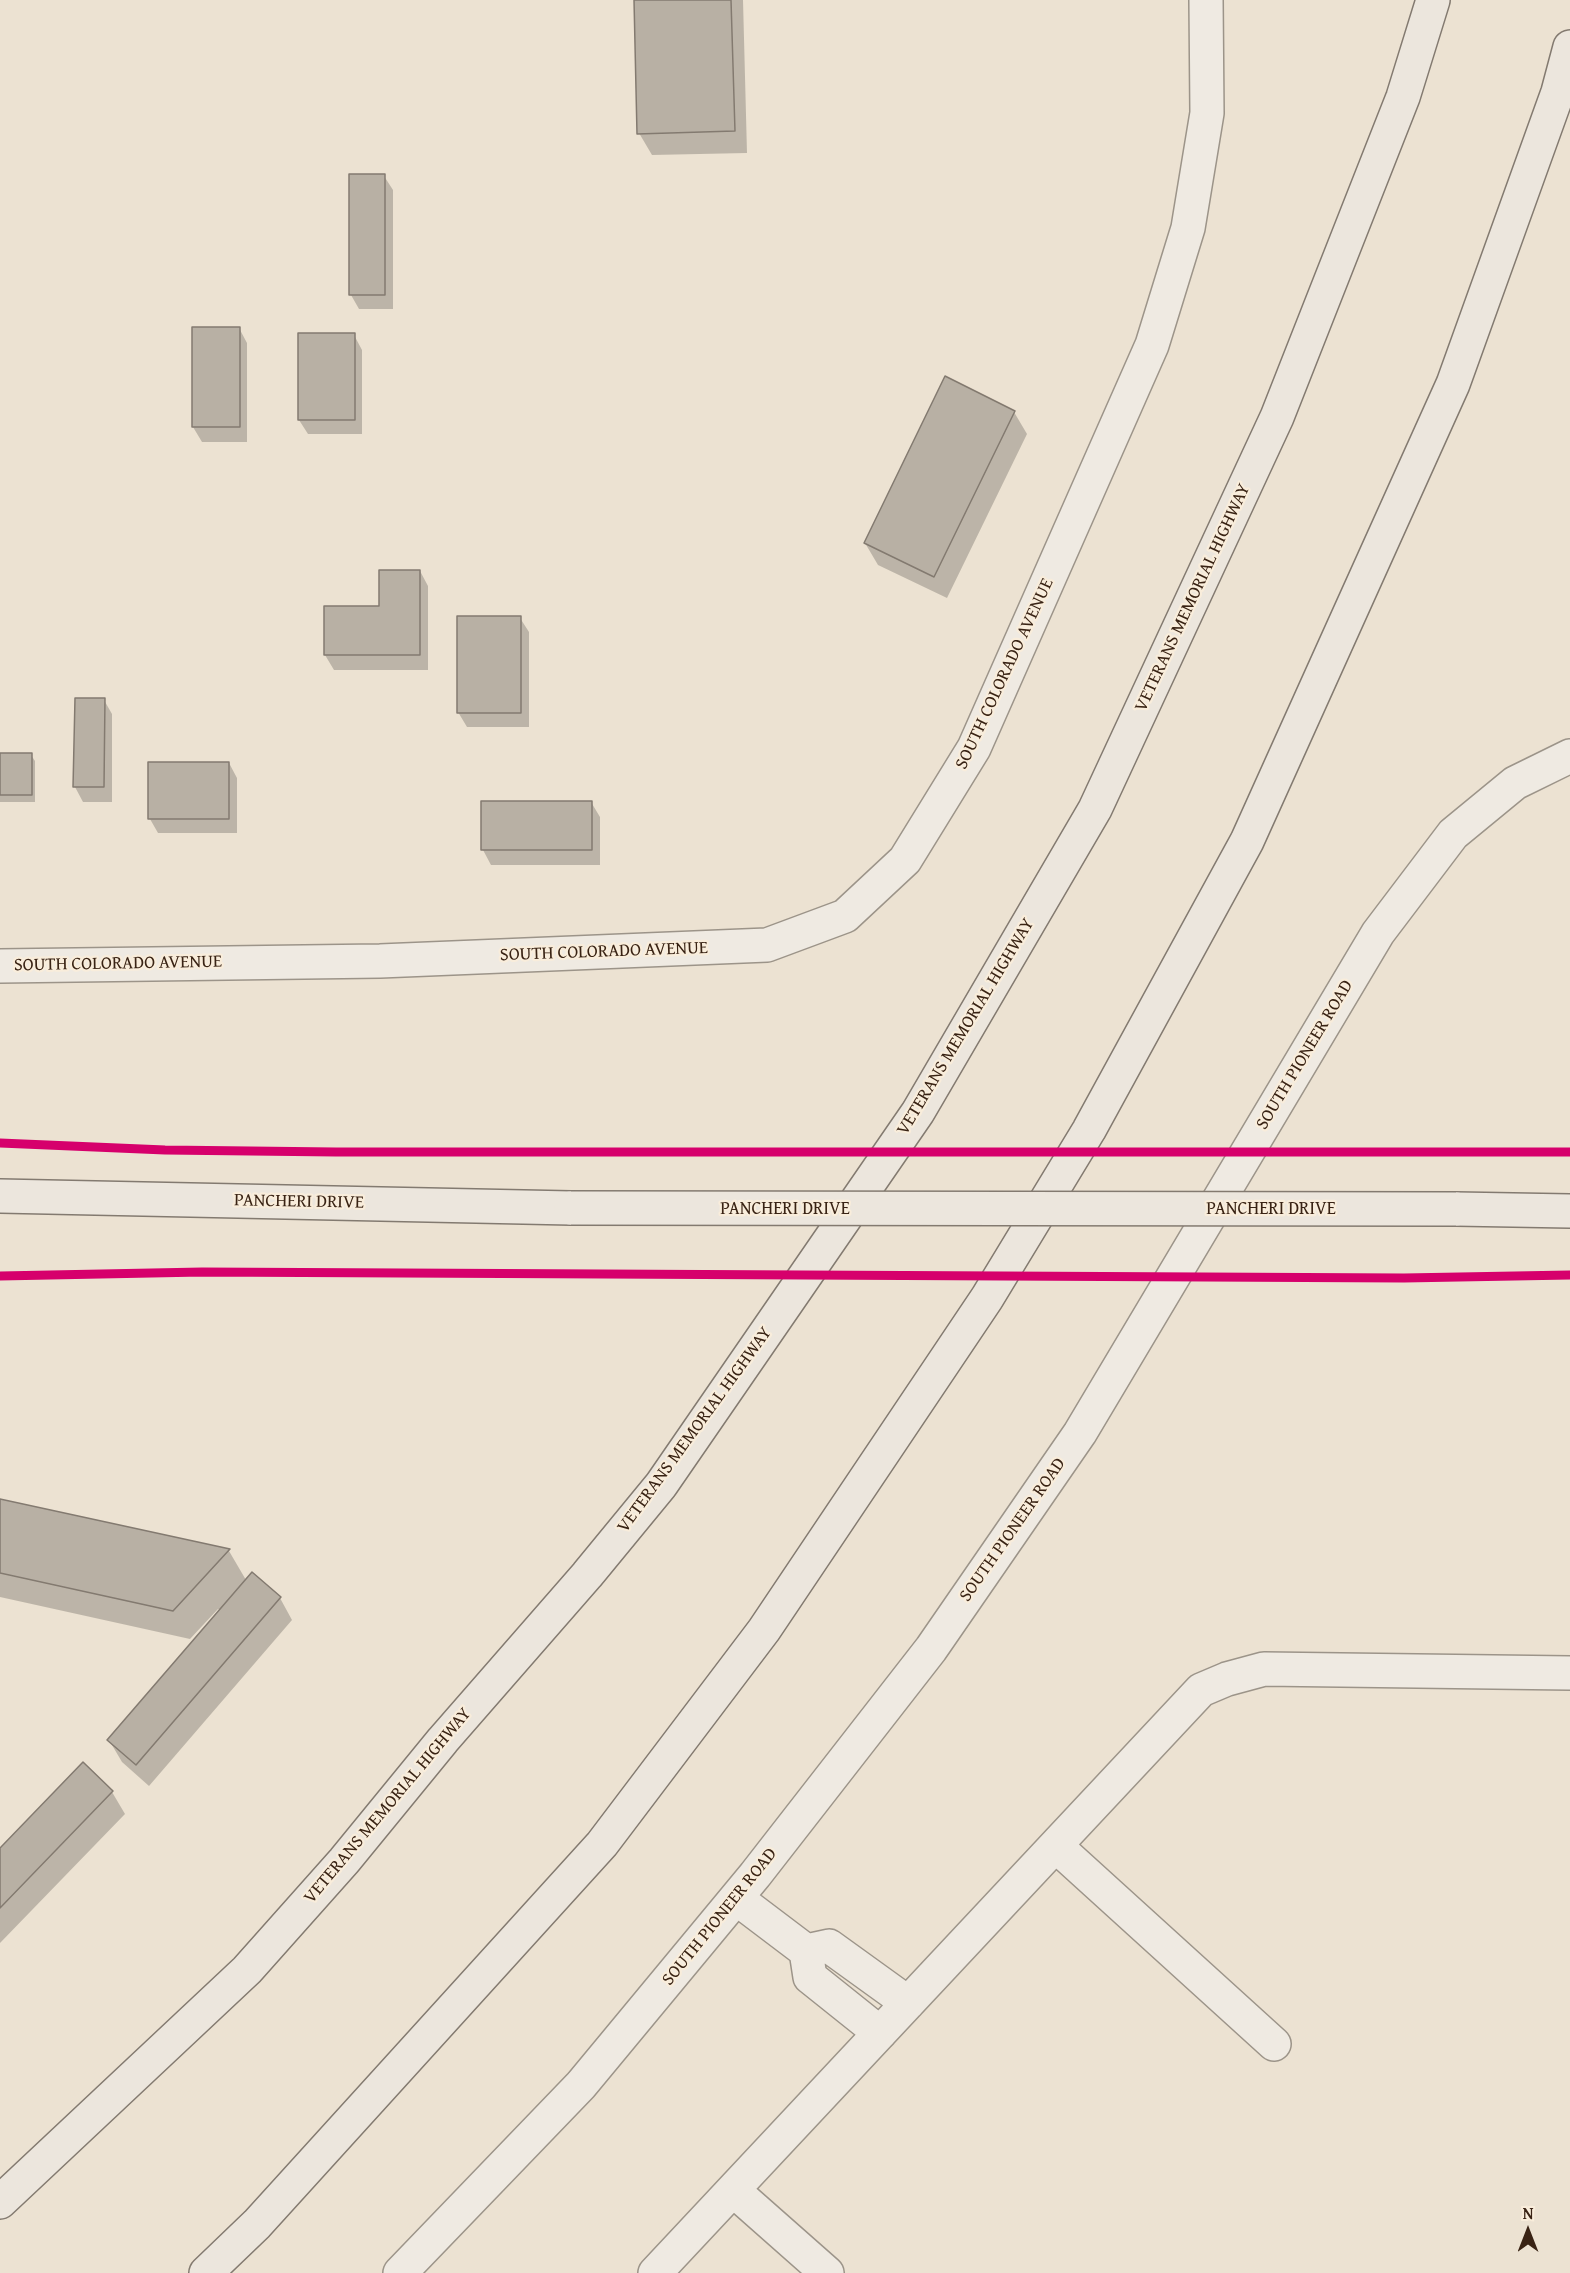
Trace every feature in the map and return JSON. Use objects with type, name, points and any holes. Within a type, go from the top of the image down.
[{"type":"main road","name":"VETERANS MEMORIAL HIGHWAY","points":[[0,2202],[247,1970],[344,1861],[443,1740],[587,1575],[661,1485],[918,1112],[1095,808],[1268,438],[1403,97],[1433,0]]},
{"type":"main road","points":[[206,2273],[257,2224],[602,1844],[764,1630],[987,1298],[1089,1130],[1247,841],[1453,384],[1558,92],[1570,47]]},
{"type":"main road","name":"PANCHERI DRIVE","points":[[0,1196],[571,1208],[1570,1211]]},
{"type":"street","name":"SOUTH COLORADO AVENUE","points":[[0,966],[380,961],[767,945],[845,916],[905,860],[974,748],[1152,345],[1188,228],[1207,113],[1206,0]]},
{"type":"street","name":"SOUTH PIONEER ROAD","points":[[400,2273],[581,2085],[736,1898],[931,1648],[1080,1433],[1378,933],[1453,834],[1515,783],[1570,756]]},
{"type":"street","points":[[655,2273],[1202,1690],[1227,1679],[1264,1669],[1570,1674]]},
{"type":"street","points":[[1056,1845],[1274,2044]]},
{"type":"street","points":[[736,1898],[806,1951],[810,1977],[879,2033]]},
{"type":"street","points":[[806,1951],[830,1946],[908,2003]]},
{"type":"street","points":[[733,2190],[827,2273]]},
{"type":"building","points":[[634,0],[731,0],[735,131],[637,134]]},
{"type":"building","points":[[349,174],[385,174],[385,295],[349,295]]},
{"type":"building","points":[[192,327],[240,327],[240,427],[192,427]]},
{"type":"building","points":[[298,333],[355,333],[355,420],[298,420]]},
{"type":"building","points":[[945,376],[1015,411],[934,577],[864,543]]},
{"type":"building","points":[[379,570],[420,570],[420,655],[324,655],[324,606],[379,606]]},
{"type":"building","points":[[457,616],[521,616],[521,713],[457,713]]},
{"type":"building","points":[[75,698],[105,698],[104,787],[73,787]]},
{"type":"building","points":[[0,753],[32,753],[32,795],[0,795]]},
{"type":"building","points":[[148,762],[229,762],[229,819],[148,819]]},
{"type":"building","points":[[481,801],[592,801],[592,850],[481,850]]},
{"type":"building","points":[[0,1499],[230,1549],[173,1611],[0,1573]]},
{"type":"building","points":[[252,1572],[281,1597],[136,1765],[107,1740]]},
{"type":"building","points":[[83,1762],[113,1791],[0,1908],[0,1848]]},
{"type":"cycle path","points":[[0,1143],[165,1150],[336,1152],[1570,1152]]},
{"type":"cycle path","points":[[0,1276],[202,1272],[1404,1278],[1570,1275]]}]
